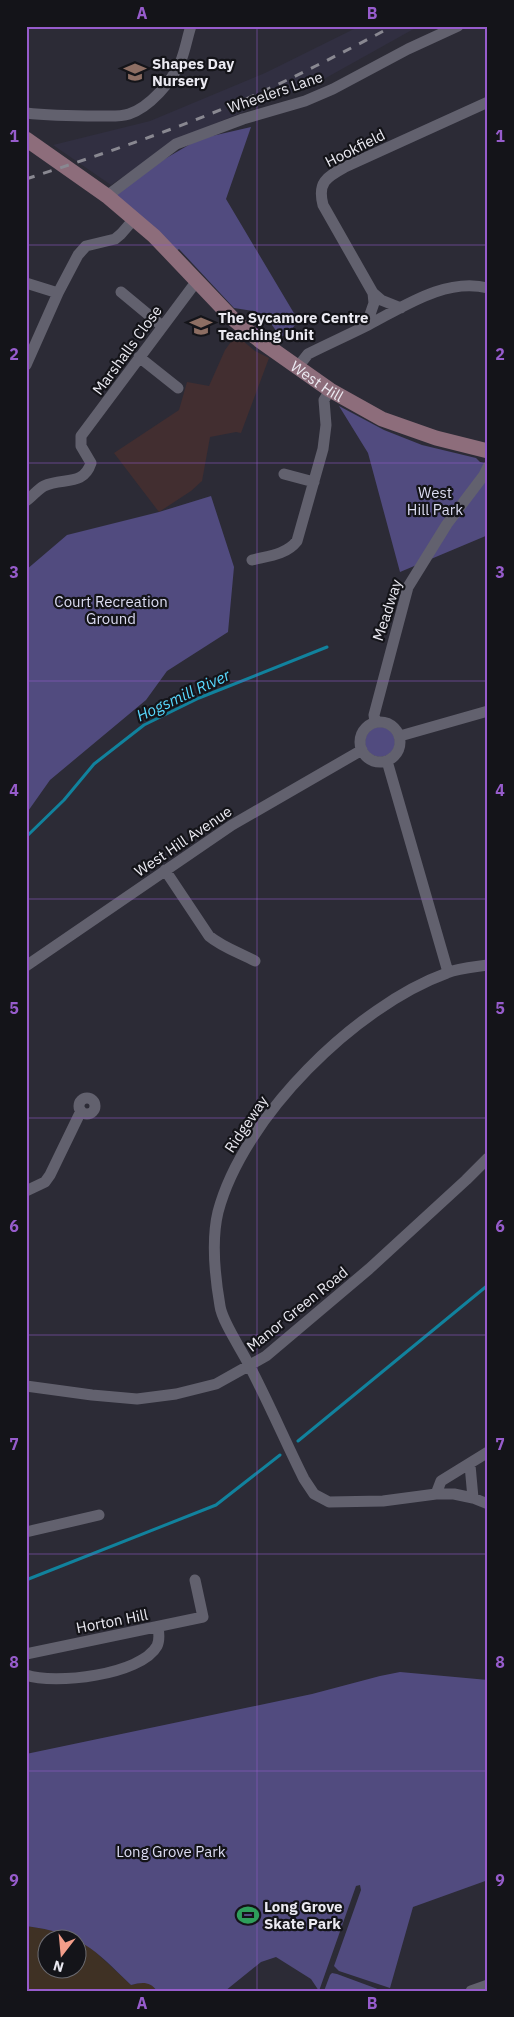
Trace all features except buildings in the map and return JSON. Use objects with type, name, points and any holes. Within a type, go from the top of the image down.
[{"type":"main road","name":"West Hill","points":[[26,139],[107,196],[154,236],[233,319],[297,368],[330,390],[382,419],[436,438],[488,451]]},
{"type":"street","points":[[26,113],[58,116],[114,116],[138,110],[158,94],[180,63],[191,26]]},
{"type":"street","name":"Wheelers Lane","points":[[107,196],[176,144],[333,89],[408,49],[458,26]]},
{"type":"street","name":"Hookfield","points":[[373,293],[323,205],[320,196],[321,187],[325,181],[345,167],[488,102]]},
{"type":"street","points":[[26,365],[58,293],[78,255],[86,246],[115,239],[122,234],[134,219]]},
{"type":"street","name":"Marshalls Close","points":[[26,502],[44,486],[79,479],[88,472],[91,463],[81,446],[81,436],[196,282]]},
{"type":"street","points":[[26,283],[58,293]]},
{"type":"street","points":[[297,368],[308,354],[401,308],[444,290],[472,286],[488,288]]},
{"type":"street","points":[[121,292],[162,326]]},
{"type":"street","points":[[373,293],[381,300],[401,308]]},
{"type":"street","points":[[366,326],[374,303],[373,293]]},
{"type":"street","points":[[139,357],[178,388]]},
{"type":"street","points":[[252,560],[277,555],[292,548],[301,531],[323,448],[326,425],[324,400],[330,390]]},
{"type":"street","name":"Meadway","points":[[375,722],[374,715],[378,696],[408,587],[447,524],[488,467]]},
{"type":"street","points":[[284,474],[314,482]]},
{"type":"street","points":[[400,736],[488,711]]},
{"type":"street","points":[[375,722],[387,723],[397,730],[400,736],[401,742],[397,754],[387,761],[375,762],[365,755],[362,750],[361,736],[368,726],[375,722]]},
{"type":"street","name":"West Hill Avenue","points":[[26,966],[232,825],[362,750]]},
{"type":"street","points":[[387,761],[448,972],[488,965]]},
{"type":"street","points":[[166,870],[209,936],[255,961]]},
{"type":"street","name":"Ridgeway","points":[[448,972],[410,990],[381,1008],[344,1036],[284,1095],[266,1118],[244,1151],[228,1181],[218,1214],[215,1247],[216,1279],[220,1309],[250,1366],[304,1480],[314,1494],[329,1502],[383,1501],[436,1494],[454,1494],[473,1498],[488,1504]]},
{"type":"street","points":[[26,1191],[45,1182],[50,1175],[81,1111]]},
{"type":"street","name":"Manor Green Road","points":[[26,1386],[92,1395],[137,1398],[176,1394],[216,1384],[266,1356],[369,1268],[488,1158]]},
{"type":"street","points":[[436,1494],[441,1481],[470,1465],[488,1452]]},
{"type":"street","points":[[470,1465],[473,1498]]},
{"type":"street","points":[[26,1532],[99,1515]]},
{"type":"street","name":"Horton Hill","points":[[26,1654],[202,1617],[194,1580]]},
{"type":"street","points":[[26,1675],[49,1680],[79,1678],[135,1663],[148,1656],[157,1646],[158,1627]]},
{"type":"street","points":[[471,1991],[488,1985]]},
{"type":"shaded area","points":[[360,26],[419,26],[324,79],[180,138],[111,185],[53,145],[150,121],[265,73]]},
{"type":"shaded area","points":[[236,335],[255,351],[269,358],[241,433],[236,432],[210,437],[202,481],[191,491],[159,512],[114,453],[179,410],[187,382],[209,386],[225,350]]},
{"type":"shaded area","points":[[26,1926],[51,1930],[38,1930],[38,1980],[88,1980],[88,1946],[131,1985],[145,1982],[152,1985],[157,1991],[26,1991]]},
{"type":"green space","points":[[251,127],[226,199],[298,320],[287,337],[279,335],[272,325],[253,311],[234,308],[179,249],[176,251],[115,196],[156,164],[199,139]]},
{"type":"green space","name":"West Hill Park","points":[[339,406],[384,430],[422,445],[476,458],[480,462],[488,464],[488,535],[400,572],[368,453]]},
{"type":"green space","name":"Court Recreation Ground","points":[[211,496],[234,567],[228,632],[167,671],[146,700],[50,780],[26,814],[26,570],[67,535],[159,512]]},
{"type":"green space","points":[[380,727],[386,728],[394,736],[394,748],[386,756],[380,757],[374,756],[366,748],[365,742],[366,736],[374,728]]},
{"type":"green space","name":"Long Grove Park","points":[[400,1672],[488,1680],[488,1880],[413,1907],[390,1988],[339,1971],[334,1966],[361,1890],[360,1885],[356,1886],[319,1991],[311,1979],[276,1957],[261,1962],[225,1991],[157,1991],[152,1985],[146,1983],[131,1985],[88,1947],[88,1930],[48,1930],[26,1926],[26,1754],[312,1694]]},
{"type":"green space","points":[[332,1973],[337,1974],[383,1991],[324,1991]]},
{"type":"waterway","name":"Hogsmill River","points":[[26,837],[64,800],[94,764],[144,725],[199,698],[327,647]]},
{"type":"waterway","points":[[298,1441],[488,1285]]},
{"type":"waterway","points":[[26,1580],[216,1505],[280,1455]]},
{"type":"railway","points":[[26,179],[185,124],[237,103],[296,76],[393,26]]},
{"type":"place","name":"Shapes Day Nursery","points":[[135,72]]},
{"type":"place","name":"The Sycamore Centre Teaching Unit","points":[[201,326]]},
{"type":"place","name":"Long Grove Skate Park","points":[[248,1915]]}]
